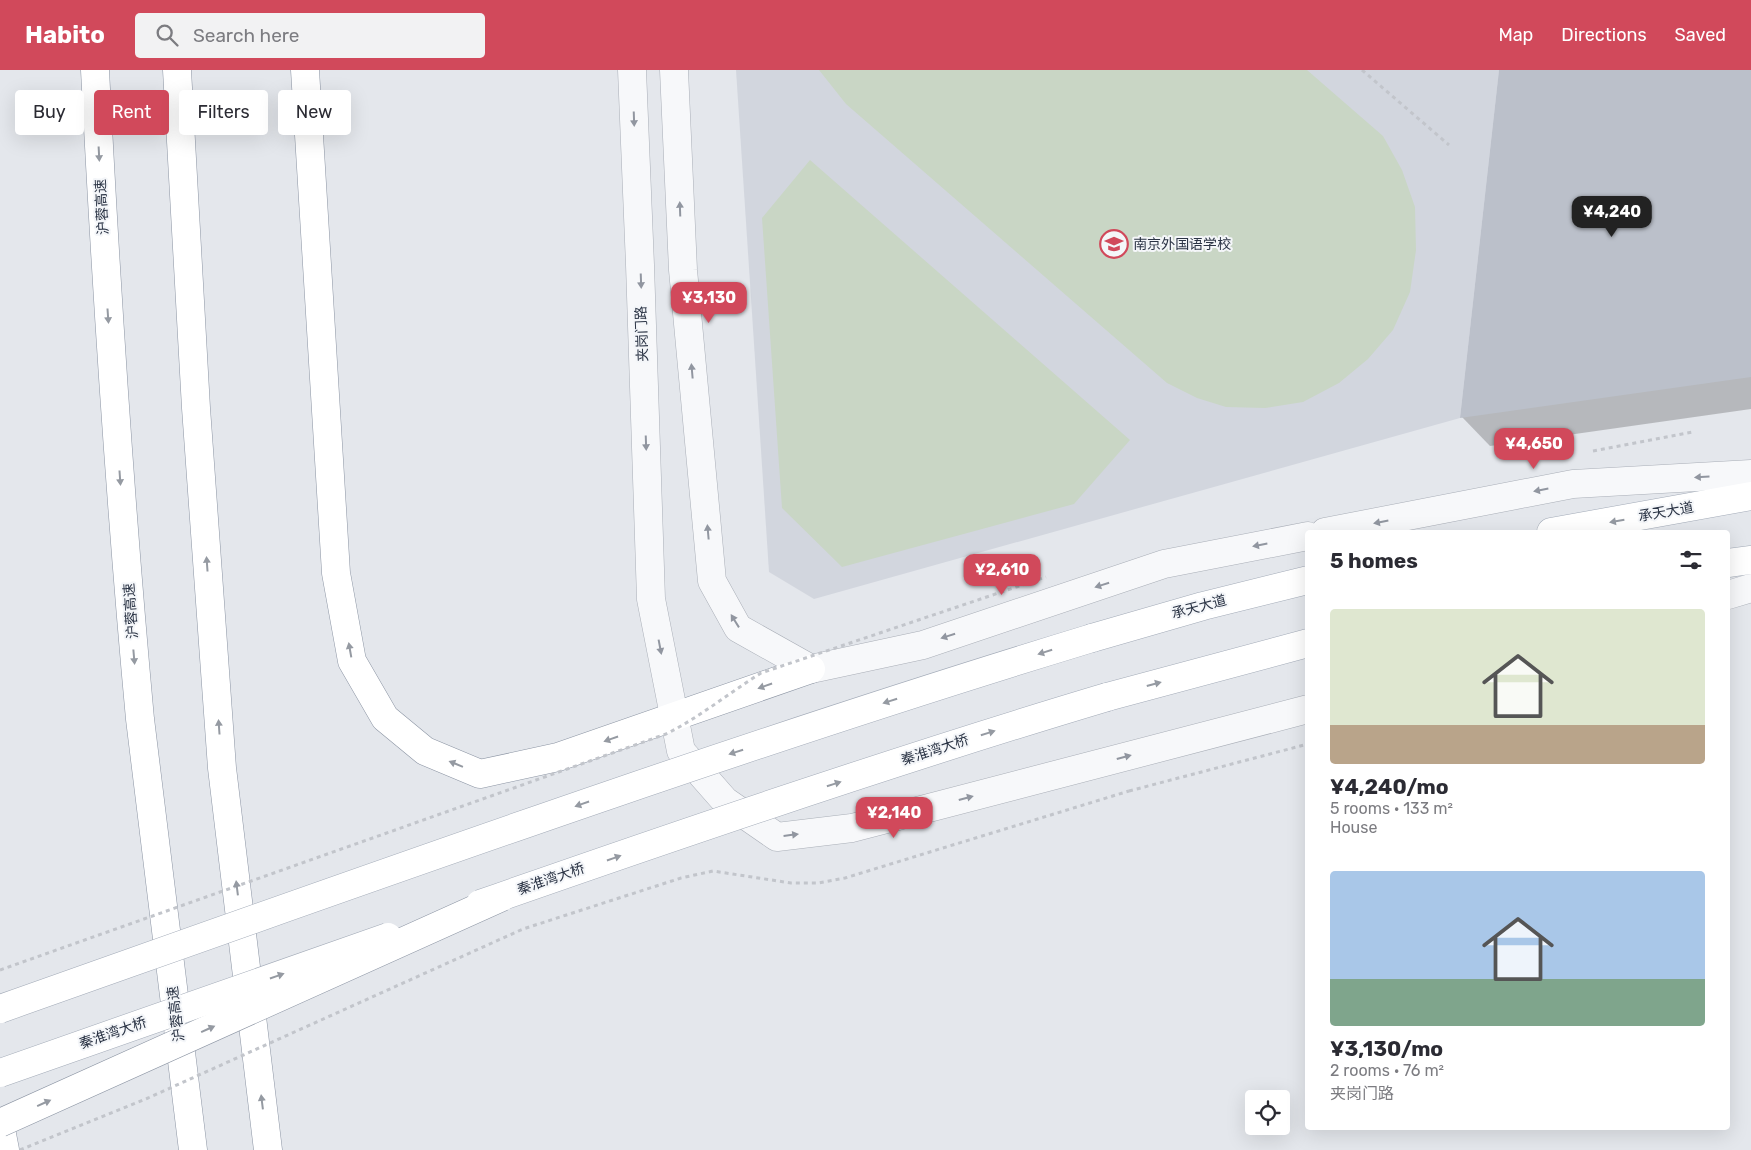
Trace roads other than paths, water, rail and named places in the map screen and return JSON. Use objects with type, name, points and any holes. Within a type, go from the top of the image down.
[{"type":"main road","name":"沪蓉高速","points":[[95,70],[106,280],[133,648],[193,1150]]},
{"type":"main road","points":[[177,70],[196,408],[222,768],[268,1150]]},
{"type":"main road","points":[[305,70],[336,573],[352,661],[385,718],[425,751],[480,774],[558,757],[811,669]]},
{"type":"main road","name":"承天大道","points":[[1562,530],[1751,496]]},
{"type":"main road","points":[[1730,563],[1751,560]]},
{"type":"main road","name":"承天大道","points":[[0,1009],[630,787],[948,682],[1203,606],[1305,581]]},
{"type":"main road","name":"秦淮湾大桥","points":[[0,1073],[649,845],[966,740],[1107,697],[1305,644]]},
{"type":"main road","points":[[5,1150],[0,1124],[502,897]]},
{"type":"street","name":"夹岗门路","points":[[632,70],[651,599],[681,751],[725,801],[777,837],[852,828],[1305,710]]},
{"type":"street","points":[[674,70],[683,270],[712,581],[738,628],[811,669],[923,644],[1164,564],[1305,537]]},
{"type":"street","points":[[1335,530],[1573,484],[1751,474]]},
{"type":"street","points":[[1730,594],[1751,588]]},
{"type":"place","name":"南京外国语学校","points":[[1114,244]]}]
